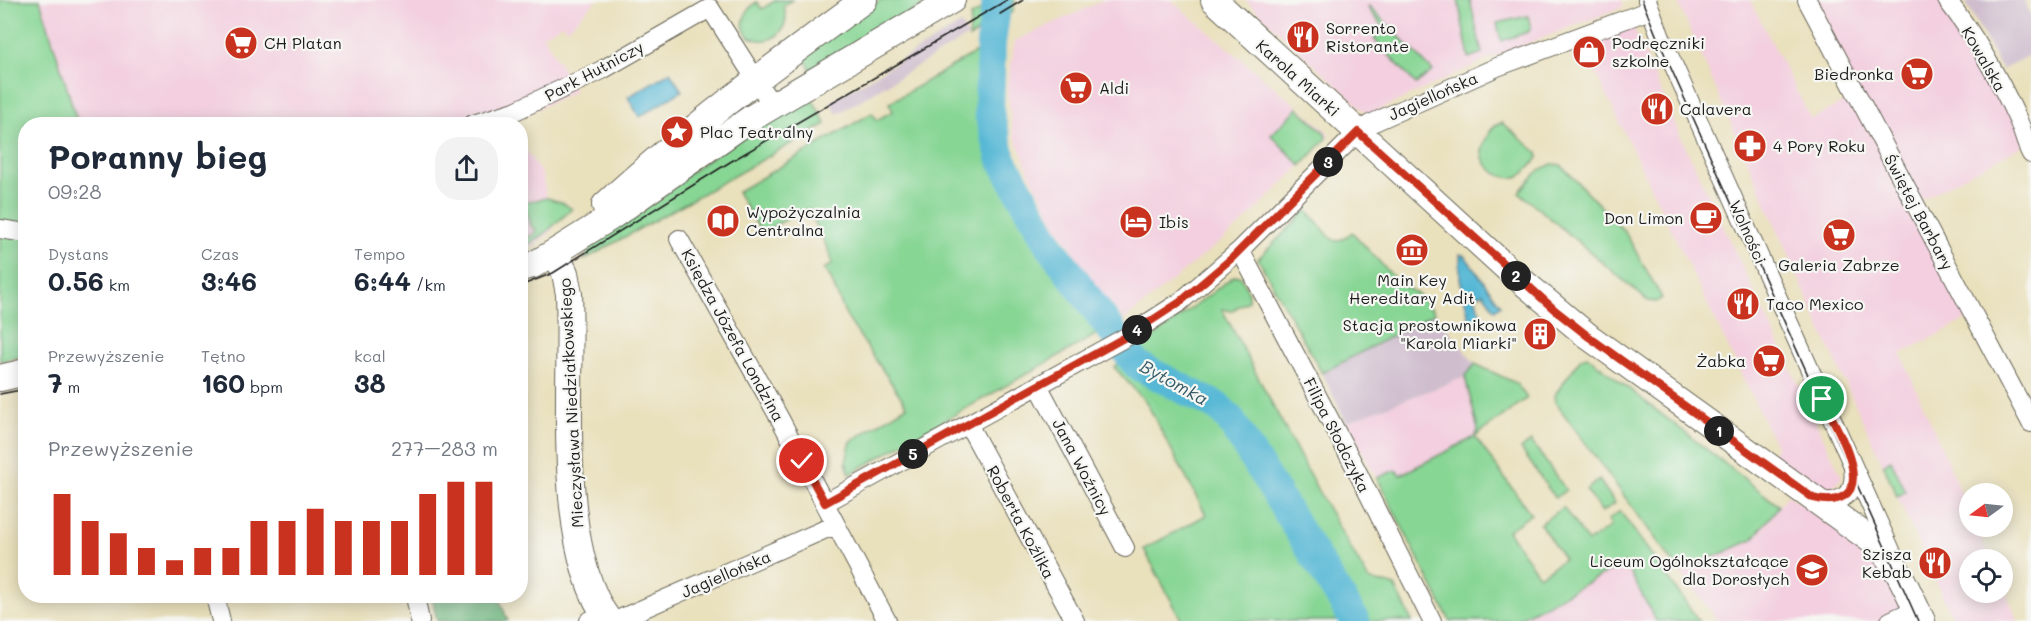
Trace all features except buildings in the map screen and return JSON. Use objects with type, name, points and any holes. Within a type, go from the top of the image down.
[{"type":"main road","points":[[555,252],[650,163],[864,0]]},
{"type":"main road","points":[[528,266],[555,252],[611,217],[772,105],[952,0]]},
{"type":"main road","name":"Karola Miarki","points":[[1214,0],[1511,272],[1564,317],[1878,545],[1890,559],[1915,606]]},
{"type":"main road","name":"Mieczysława Niedziałkowskiego","points":[[555,252],[565,273],[569,294],[571,453],[575,519],[586,572],[604,619]]},
{"type":"main road","points":[[0,378],[18,374]]},
{"type":"street","name":"Świętej Barbary","points":[[1807,0],[2031,423]]},
{"type":"street","name":"Kowalska","points":[[1947,0],[1986,58],[2018,120],[2029,150]]},
{"type":"street","name":"Jagiellońska","points":[[825,503],[1131,334],[1180,302],[1240,250],[1358,132],[1370,124],[1497,67],[1648,5]]},
{"type":"street","name":"Wolności","points":[[1648,5],[1915,606]]},
{"type":"street","name":"Park Hutniczy","points":[[496,117],[515,111],[602,70],[710,8],[756,80]]},
{"type":"street","points":[[756,80],[772,105]]},
{"type":"street","points":[[0,229],[18,232]]},
{"type":"street","name":"Księdza Józefa Londzina","points":[[679,239],[825,503],[887,621]]},
{"type":"street","name":"Filipa Słodczyka","points":[[1240,250],[1355,467],[1432,621]]},
{"type":"street","name":"Jana Woźnicy","points":[[1038,385],[1125,548]]},
{"type":"street","name":"Roberta Koźlika","points":[[968,424],[1075,621]]},
{"type":"street","name":"Wolności","points":[[1813,498],[1836,500],[1849,493],[1854,477],[1852,463]]},
{"type":"street","name":"Jagiellońska","points":[[604,619],[835,525]]},
{"type":"street","points":[[217,603],[221,621]]},
{"type":"street","points":[[416,603],[420,621]]},
{"type":"street","points":[[1890,621],[1915,606]]},
{"type":"shaded area","points":[[40,0],[597,0],[567,29],[563,24],[543,35],[575,91],[520,117],[76,117]]},
{"type":"shaded area","points":[[1104,0],[1171,0],[1328,132],[1328,138],[1242,224],[1124,320],[1092,279],[1057,226],[1029,172],[1013,132],[1007,89],[1015,41]]},
{"type":"shaded area","points":[[1245,0],[1622,0],[1623,7],[1490,58],[1368,115]]},
{"type":"shaded area","points":[[1677,0],[1750,0],[1811,119],[1852,98],[1801,0],[1952,0],[2031,141],[1910,206],[1969,318],[1901,354],[1959,488],[1959,537],[1981,537],[1986,549],[1959,549],[1959,603],[2010,603],[2018,621],[1954,621],[1820,327]]},
{"type":"shaded area","points":[[1972,0],[2023,0],[2031,15],[2031,54],[2002,70],[1966,3]]},
{"type":"shaded area","points":[[961,24],[968,36],[837,114],[830,102]]},
{"type":"shaded area","points":[[1634,28],[1679,133],[1842,477],[1827,494],[1772,455],[1776,446],[1580,41]]},
{"type":"shaded area","points":[[528,153],[542,175],[553,230],[528,248]]},
{"type":"shaded area","points":[[1435,313],[1475,364],[1465,377],[1346,422],[1322,373]]},
{"type":"shaded area","points":[[1465,377],[1478,430],[1475,437],[1399,475],[1396,470],[1377,478],[1346,422]]},
{"type":"shaded area","points":[[1788,495],[1869,551],[1897,595],[1908,621],[1718,621],[1680,572],[1752,540]]},
{"type":"shaded area","points":[[1625,563],[1656,621],[1514,621]]},
{"type":"green space","points":[[0,0],[40,0],[76,117],[18,117],[18,357],[0,361]]},
{"type":"green space","points":[[776,0],[792,0],[783,6],[786,19],[782,30],[766,40],[752,38],[744,29],[743,23],[747,11],[757,2],[762,9]]},
{"type":"green space","points":[[880,0],[932,0],[811,70],[803,56]]},
{"type":"green space","points":[[998,0],[1015,0],[1013,12],[969,38],[971,16]]},
{"type":"green space","points":[[1458,0],[1470,0],[1482,53],[1469,58]]},
{"type":"green space","points":[[1369,6],[1433,71],[1416,84],[1374,39],[1384,28],[1368,8]]},
{"type":"green space","points":[[1528,16],[1531,29],[1528,32],[1501,41],[1497,23]]},
{"type":"green space","points":[[981,49],[982,112],[999,166],[1045,249],[1101,332],[850,474],[846,462],[851,441],[907,406],[846,316],[830,277],[823,269],[832,265],[830,254],[808,209],[761,232],[737,192],[872,113],[877,120],[893,111],[889,103]]},
{"type":"green space","points":[[810,95],[826,124],[584,260],[597,240],[738,138]]},
{"type":"green space","points":[[1298,108],[1325,133],[1326,139],[1301,166],[1271,135]]},
{"type":"green space","points":[[1502,123],[1538,153],[1538,158],[1528,170],[1515,177],[1509,178],[1496,173],[1483,159],[1482,150],[1486,139],[1494,127]]},
{"type":"green space","points":[[1552,164],[1561,165],[1625,232],[1662,298],[1656,302],[1648,301],[1519,192],[1539,170]]},
{"type":"green space","points":[[547,198],[563,203],[572,209],[542,236],[528,245],[528,236],[531,237],[536,230],[531,226],[528,216],[528,201]]},
{"type":"green space","points":[[1307,210],[1336,241],[1352,232],[1399,283],[1419,295],[1435,313],[1322,373],[1258,259]]},
{"type":"green space","points":[[1234,276],[1240,276],[1248,291],[1248,301],[1231,311],[1222,309],[1322,498],[1369,580],[1395,586],[1412,621],[1365,621],[1245,422],[1210,393],[1139,353],[1138,349]]},
{"type":"green space","points":[[1587,356],[1779,506],[1752,540],[1680,572],[1555,402],[1554,396],[1581,358]]},
{"type":"green space","points":[[1121,362],[1131,371],[1175,397],[1215,416],[1232,439],[1342,621],[1182,621],[1144,549],[1206,515],[1146,402],[1114,367]]},
{"type":"green space","points":[[1475,364],[1516,383],[1527,398],[1475,437],[1478,430],[1465,377]]},
{"type":"green space","points":[[1475,437],[1531,514],[1508,531],[1539,576],[1564,559],[1540,524],[1563,507],[1588,542],[1611,526],[1608,520],[1620,511],[1699,621],[1656,621],[1625,563],[1514,621],[1450,621],[1377,478],[1396,470],[1400,475]]},
{"type":"green space","points":[[1531,441],[1566,490],[1555,498],[1521,449]]},
{"type":"green space","points":[[1891,460],[1906,492],[1897,496],[1883,464]]},
{"type":"green space","points":[[1599,480],[1615,503],[1602,512],[1586,490]]},
{"type":"green space","points":[[433,603],[501,603],[508,621],[437,621]]},
{"type":"water","points":[[670,72],[682,91],[639,117],[628,97]]},
{"type":"water","points":[[1460,254],[1465,256],[1501,305],[1495,310],[1483,293],[1475,297],[1483,320],[1469,318],[1460,279]]},
{"type":"waterway","name":"Bytomka","points":[[997,0],[991,43],[989,113],[1002,160],[1051,247],[1139,366],[1218,407],[1229,418],[1355,621]]},
{"type":"tram line","points":[[528,283],[553,273],[730,162],[1007,0]]},
{"type":"tram line","points":[[1000,14],[1023,0]]},
{"type":"tram line","points":[[1642,0],[1918,621]]},
{"type":"tram line","points":[[0,394],[18,391]]},
{"type":"place","name":"Sorrento Ristorante","points":[[1303,37]]},
{"type":"place","name":"CH Platan","points":[[241,43]]},
{"type":"place","name":"Podręczniki szkolne","points":[[1589,52]]},
{"type":"place","name":"Biedronka","points":[[1917,74]]},
{"type":"place","name":"Aldi","points":[[1076,88]]},
{"type":"place","name":"Calavera","points":[[1657,109]]},
{"type":"place","name":"Plac Teatralny","points":[[677,132]]},
{"type":"place","name":"4 Pory Roku","points":[[1750,146]]},
{"type":"place","name":"Don Limon","points":[[1706,218]]},
{"type":"place","name":"Wypożyczalnia Centralna","points":[[723,221]]},
{"type":"place","name":"Ibis","points":[[1136,222]]},
{"type":"place","name":"Galeria Zabrze","points":[[1839,235]]},
{"type":"place","name":"Main Key Hereditary Adit","points":[[1412,250]]},
{"type":"place","name":"Taco Mexico","points":[[1743,304]]},
{"type":"place","name":"Stacja prostownikowa \"Karola Miarki\"","points":[[1540,334]]},
{"type":"place","name":"Żabka","points":[[1769,361]]},
{"type":"place","name":"Szisza Kebab","points":[[1935,563]]},
{"type":"place","name":"Liceum Ogólnokształcące dla Dorosłych","points":[[1812,570]]},
{"type":"route","points":[[802,461],[825,503],[1131,334],[1180,302],[1232,258],[1358,132],[1511,272],[1589,337],[1813,498],[1828,501],[1836,500],[1849,493],[1854,477],[1852,463],[1822,399]]}]
